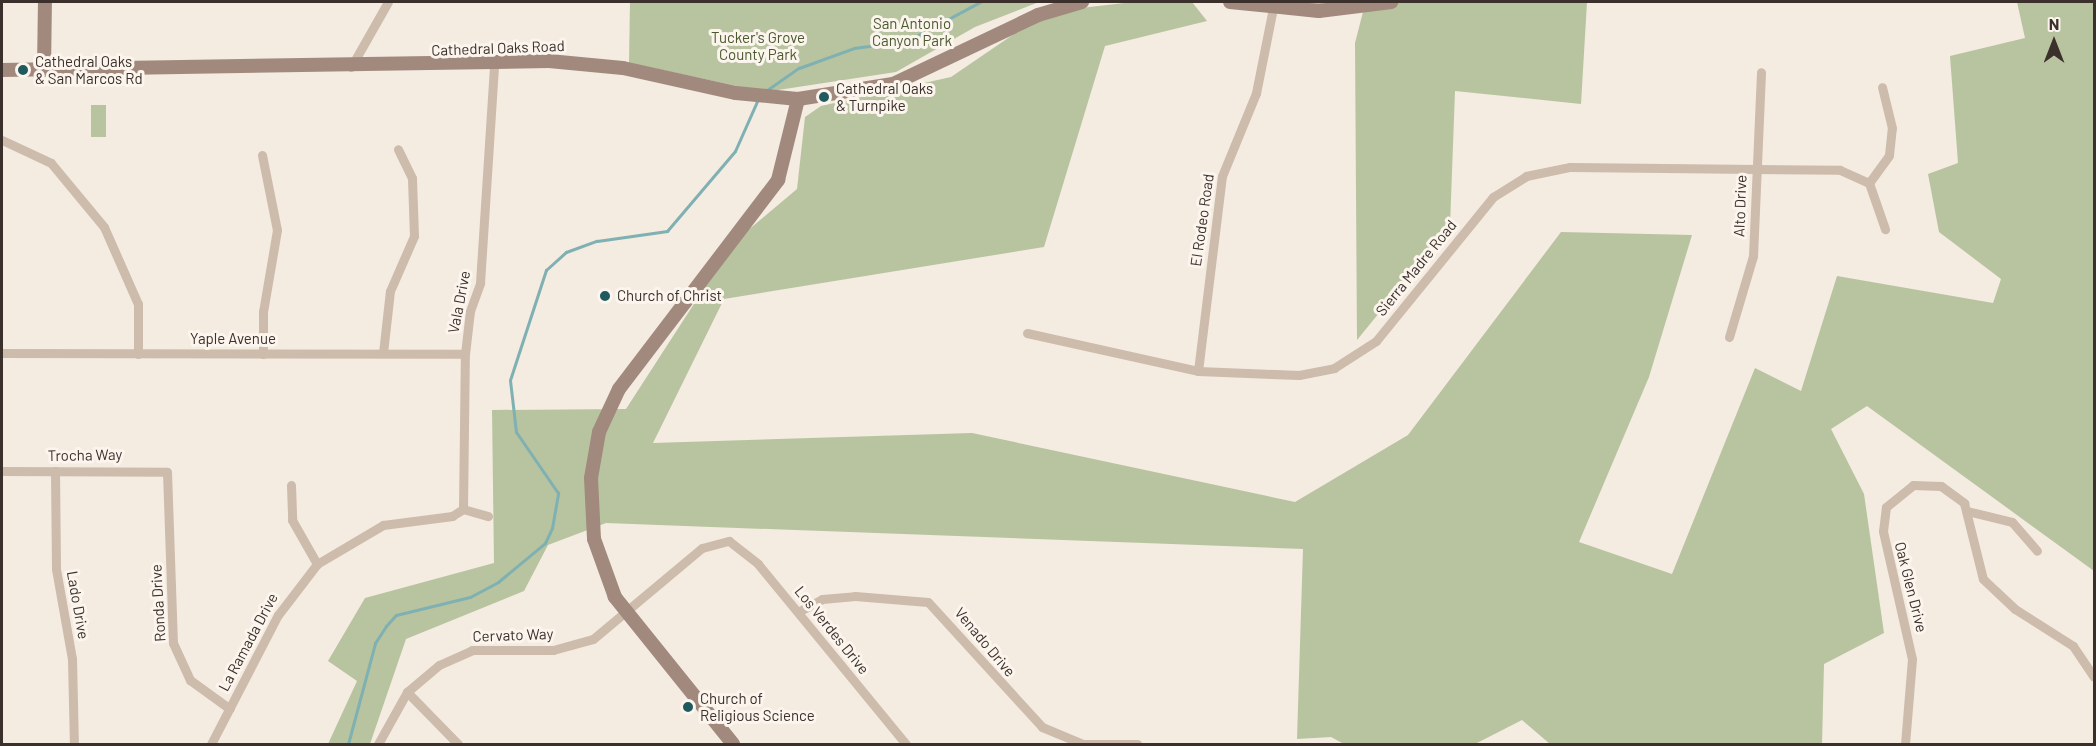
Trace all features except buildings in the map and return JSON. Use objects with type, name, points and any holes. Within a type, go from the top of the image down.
[{"type":"main road","points":[[44,70],[45,2]]},
{"type":"main road","name":"Cathedral Oaks Road","points":[[2,70],[350,68],[580,63],[736,93],[798,99],[893,84],[1038,15],[1082,2]]},
{"type":"main road","points":[[1230,2],[1319,11],[1391,2]]},
{"type":"main road","points":[[732,744],[623,610],[600,562],[592,527],[591,478],[599,432],[630,373],[765,201],[791,143],[798,99]]},
{"type":"street","points":[[350,68],[388,2]]},
{"type":"street","name":"El Rodeo Road","points":[[1198,371],[1222,176],[1256,93],[1273,8]]},
{"type":"street","name":"Vala Drive","points":[[463,509],[465,354],[470,311],[480,283],[494,65]]},
{"type":"street","name":"Alto Drive","points":[[1729,338],[1753,256],[1761,72]]},
{"type":"street","points":[[1882,87],[1892,128],[1889,155],[1869,183],[1885,229]]},
{"type":"street","points":[[2,140],[51,163],[104,227],[138,304],[138,354]]},
{"type":"street","points":[[383,353],[390,291],[414,236],[412,178],[398,149]]},
{"type":"street","points":[[262,155],[276,231],[263,312],[263,354]]},
{"type":"street","name":"Sierra Madre Road","points":[[1027,333],[1198,371],[1299,375],[1353,358],[1376,341],[1493,197],[1526,176],[1570,167],[1825,168],[1869,183]]},
{"type":"street","name":"Yaple Avenue","points":[[2,354],[465,354]]},
{"type":"street","name":"Trocha Way","points":[[2,471],[167,472]]},
{"type":"street","name":"Lado Drive","points":[[55,471],[56,569],[72,659],[74,744]]},
{"type":"street","name":"Ronda Drive","points":[[167,472],[173,643],[190,681],[230,709]]},
{"type":"street","name":"Oak Glen Drive","points":[[1905,744],[1912,659],[1884,547],[1886,507],[1897,493],[1928,484],[1954,493],[1967,511]]},
{"type":"street","points":[[291,485],[292,520],[317,564]]},
{"type":"street","points":[[463,509],[488,516]]},
{"type":"street","name":"La Ramada Drive","points":[[211,744],[286,601],[317,564],[383,525],[452,516],[463,509]]},
{"type":"street","points":[[2037,551],[2012,522],[1967,511],[1975,564],[1983,579],[2015,609],[2073,646],[2094,677]]},
{"type":"street","name":"Cervato Way","points":[[378,744],[407,692],[439,666],[472,650],[553,650],[581,644],[607,629],[623,610],[702,548],[729,540]]},
{"type":"street","name":"Los Verdes Drive","points":[[729,540],[748,552],[906,744]]},
{"type":"street","name":"Venado Drive","points":[[798,612],[822,599],[855,596],[928,602],[1042,728],[1083,744],[1137,744]]},
{"type":"street","points":[[407,692],[458,744]]},
{"type":"green space","name":"Tucker's Grove County Park","points":[[630,2],[1039,2],[975,27],[896,72],[765,92],[629,63]]},
{"type":"green space","points":[[1133,2],[1192,2],[1207,21],[1105,46],[1044,247],[724,299],[653,443],[972,433],[1295,502],[1408,435],[1561,232],[1692,235],[1649,377],[1579,542],[1672,574],[1755,368],[1801,391],[1837,276],[1993,303],[2001,279],[1939,232],[1928,174],[1958,163],[1950,56],[2025,38],[2017,2],[2094,2],[2094,571],[1867,406],[1831,429],[1864,494],[1884,633],[1824,664],[1822,744],[1550,744],[1522,720],[1475,744],[1344,744],[1331,737],[1297,739],[1303,549],[606,523],[548,545],[524,591],[406,639],[370,744],[328,744],[357,681],[328,661],[365,598],[494,563],[492,410],[626,409],[734,242],[797,189],[805,117],[821,106],[951,77],[1046,12]]},
{"type":"green space","points":[[1292,2],[1587,2],[1581,104],[1455,91],[1450,226],[1357,340],[1355,43],[1363,12]]},
{"type":"green space","points":[[91,105],[106,105],[106,137],[91,137]]},
{"type":"waterway","points":[[767,90],[799,68],[854,48],[907,41],[980,2]]},
{"type":"waterway","points":[[348,744],[375,643],[396,615],[470,597],[498,582],[545,543],[552,528],[558,493],[516,432],[510,380],[546,270],[566,252],[597,241],[667,231],[735,151],[758,99]]},
{"type":"place","name":"Cathedral Oaks & San Marcos Rd","points":[[23,70]]},
{"type":"place","name":"Cathedral Oaks & Turnpike","points":[[824,97]]},
{"type":"place","name":"Church of Christ","points":[[605,296]]},
{"type":"place","name":"Church of Religious Science","points":[[688,707]]},
{"type":"park label","name":"San Antonio Canyon Park","points":[[912,32]]}]
